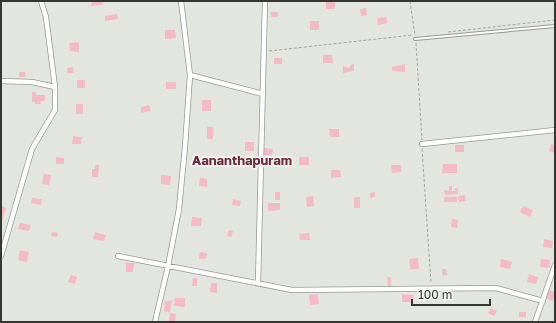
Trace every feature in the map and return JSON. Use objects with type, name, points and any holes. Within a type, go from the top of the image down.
[{"type":"street","points":[[1,256],[32,149],[55,110],[55,87],[46,17],[41,1]]},
{"type":"street","points":[[155,322],[179,209],[190,75],[181,1]]},
{"type":"street","points":[[258,284],[265,1]]},
{"type":"street","points":[[190,75],[263,94]]},
{"type":"street","points":[[1,82],[32,82],[55,87]]},
{"type":"street","points":[[422,144],[555,130]]},
{"type":"street","points":[[118,256],[292,290],[496,288],[543,300]]},
{"type":"street","points":[[535,322],[555,265]]},
{"type":"lane","points":[[415,39],[555,26]]},
{"type":"path","points":[[447,32],[555,20]]},
{"type":"path","points":[[264,51],[415,35]]},
{"type":"building","points":[[92,1],[103,1],[102,5],[91,6]]},
{"type":"building","points":[[326,1],[335,1],[335,9],[326,9]]},
{"type":"building","points":[[366,8],[367,15],[361,16],[360,9]]},
{"type":"building","points":[[271,12],[278,12],[278,17],[271,17]]},
{"type":"building","points":[[117,14],[118,19],[105,21],[105,16]]},
{"type":"building","points":[[386,17],[387,23],[378,25],[377,18]]},
{"type":"building","points":[[310,21],[319,21],[319,30],[310,30]]},
{"type":"building","points":[[165,30],[175,30],[176,38],[165,39]]},
{"type":"building","points":[[79,42],[79,52],[70,51],[69,43]]},
{"type":"building","points":[[323,55],[332,55],[333,63],[323,63]]},
{"type":"building","points":[[274,58],[282,58],[282,64],[274,64]]},
{"type":"building","points":[[354,64],[354,71],[343,73],[343,66],[349,68]]},
{"type":"building","points":[[405,64],[405,72],[392,71],[392,67]]},
{"type":"building","points":[[73,67],[74,73],[67,73],[67,68]]},
{"type":"building","points":[[19,72],[25,72],[26,77],[19,77]]},
{"type":"building","points":[[77,80],[85,80],[85,88],[77,88]]},
{"type":"building","points":[[166,82],[176,82],[176,89],[166,89]]},
{"type":"building","points":[[32,92],[36,92],[36,95],[45,95],[45,101],[41,101],[41,104],[35,104],[35,102],[32,102]]},
{"type":"building","points":[[202,100],[211,100],[211,111],[202,111]]},
{"type":"building","points":[[76,104],[83,104],[83,114],[76,114]]},
{"type":"building","points":[[149,105],[151,111],[141,113],[141,107]]},
{"type":"building","points":[[207,127],[213,127],[213,139],[207,139]]},
{"type":"building","points":[[329,129],[339,129],[339,137],[330,137]]},
{"type":"building","points":[[73,136],[82,137],[81,144],[72,144]]},
{"type":"building","points":[[245,142],[254,142],[254,151],[245,151]]},
{"type":"building","points":[[551,144],[555,145],[555,153],[549,151]]},
{"type":"building","points":[[455,145],[464,145],[464,152],[455,152]]},
{"type":"building","points":[[264,148],[273,149],[272,155],[264,155]]},
{"type":"building","points":[[56,157],[64,158],[64,164],[56,164]]},
{"type":"building","points":[[299,157],[309,157],[309,165],[299,165]]},
{"type":"building","points":[[205,158],[213,158],[213,167],[205,167]]},
{"type":"building","points":[[443,164],[457,164],[457,173],[442,173]]},
{"type":"building","points":[[95,165],[99,165],[98,177],[92,177],[92,169],[95,169]]},
{"type":"building","points":[[391,165],[401,165],[401,172],[392,173]]},
{"type":"building","points":[[331,170],[340,170],[341,177],[331,178]]},
{"type":"building","points":[[44,174],[51,175],[49,185],[42,184]]},
{"type":"building","points":[[161,175],[171,176],[170,185],[161,184]]},
{"type":"building","points":[[200,178],[207,179],[207,187],[199,186]]},
{"type":"building","points":[[449,186],[452,186],[452,191],[455,191],[455,188],[458,188],[458,194],[445,195],[444,190],[449,191]]},
{"type":"building","points":[[275,192],[280,192],[280,200],[275,200]]},
{"type":"building","points":[[375,192],[375,197],[370,198],[370,193]]},
{"type":"building","points":[[465,195],[466,201],[459,202],[458,196]]},
{"type":"building","points":[[313,196],[314,206],[307,207],[306,197]]},
{"type":"building","points":[[354,197],[360,197],[360,208],[354,208]]},
{"type":"building","points":[[444,197],[457,197],[457,202],[444,202]]},
{"type":"building","points":[[32,198],[42,199],[41,205],[31,203]]},
{"type":"building","points":[[233,199],[241,201],[240,206],[232,205]]},
{"type":"building","points":[[268,203],[280,203],[280,210],[268,211]]},
{"type":"building","points":[[1,206],[6,208],[1,224]]},
{"type":"building","points":[[523,206],[533,210],[530,217],[520,212]]},
{"type":"building","points":[[192,217],[202,218],[201,226],[191,226]]},
{"type":"building","points":[[452,219],[458,220],[457,228],[451,227]]},
{"type":"building","points":[[20,223],[31,225],[29,231],[18,229]]},
{"type":"building","points":[[229,230],[233,231],[231,237],[227,236]]},
{"type":"building","points":[[52,232],[58,233],[57,237],[51,236]]},
{"type":"building","points":[[95,232],[106,235],[104,241],[93,239]]},
{"type":"building","points":[[309,233],[310,240],[300,240],[299,234]]},
{"type":"building","points":[[544,239],[553,241],[552,248],[543,247]]},
{"type":"building","points":[[20,250],[29,252],[27,262],[18,260]]},
{"type":"building","points":[[200,252],[207,253],[206,259],[199,259]]},
{"type":"building","points":[[418,258],[419,269],[410,269],[409,259]]},
{"type":"building","points":[[501,259],[512,262],[510,269],[500,267]]},
{"type":"building","points":[[541,259],[550,260],[549,268],[540,267]]},
{"type":"building","points":[[126,263],[134,263],[133,272],[126,272]]},
{"type":"building","points":[[442,269],[446,269],[447,275],[443,276]]},
{"type":"building","points":[[529,274],[538,277],[536,284],[527,282]]},
{"type":"building","points":[[71,275],[77,277],[75,284],[68,282]]},
{"type":"building","points":[[387,277],[391,277],[391,286],[388,286]]},
{"type":"building","points":[[193,278],[197,278],[197,286],[192,286]]},
{"type":"building","points":[[211,283],[217,283],[217,293],[210,292]]},
{"type":"building","points":[[549,290],[555,292],[553,301],[546,298]]},
{"type":"building","points":[[318,294],[319,304],[310,305],[309,295]]},
{"type":"building","points":[[402,294],[413,295],[413,302],[402,302]]},
{"type":"building","points":[[175,298],[185,298],[185,307],[174,306]]},
{"type":"building","points":[[165,301],[172,301],[170,312],[164,311]]},
{"type":"building","points":[[491,308],[497,311],[494,316],[488,313]]},
{"type":"building","points":[[519,312],[526,312],[526,317],[519,317]]},
{"type":"building","points":[[170,313],[176,314],[175,322],[169,322]]},
{"type":"district","name":"Aananthapuram","points":[[242,160]]}]
